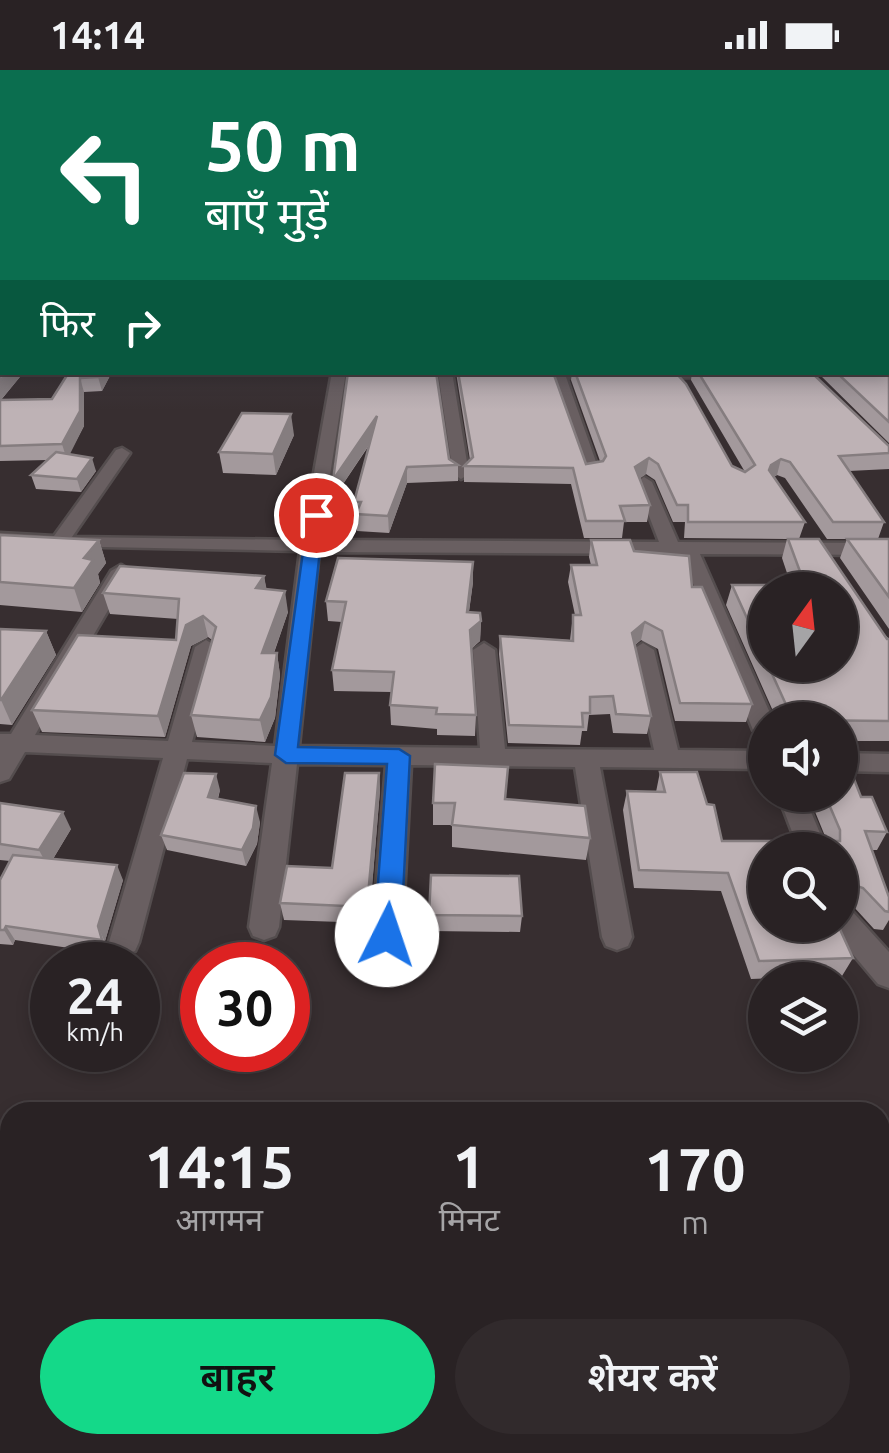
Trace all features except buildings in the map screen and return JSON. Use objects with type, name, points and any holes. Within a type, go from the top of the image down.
[{"type":"street","points":[[264,928],[310,547],[339,375]]},
{"type":"street","points":[[446,375],[461,474]]},
{"type":"street","points":[[558,375],[592,473]]},
{"type":"street","points":[[670,375],[692,395]]},
{"type":"street","points":[[59,542],[122,453]]},
{"type":"street","points":[[644,482],[752,702]]},
{"type":"street","points":[[0,539],[137,546],[889,549]]},
{"type":"street","points":[[0,773],[9,742],[137,546]]},
{"type":"street","points":[[124,942],[206,647]]},
{"type":"street","points":[[484,650],[493,758]]},
{"type":"street","points":[[643,650],[668,759]]},
{"type":"street","points":[[9,742],[286,755],[748,760]]},
{"type":"street","points":[[387,935],[399,756]]},
{"type":"street","points":[[586,758],[617,937]]},
{"type":"street","points":[[858,762],[889,763]]},
{"type":"street","points":[[858,939],[889,974]]},
{"type":"route","points":[[316,515],[286,755],[399,756],[387,935]]}]
